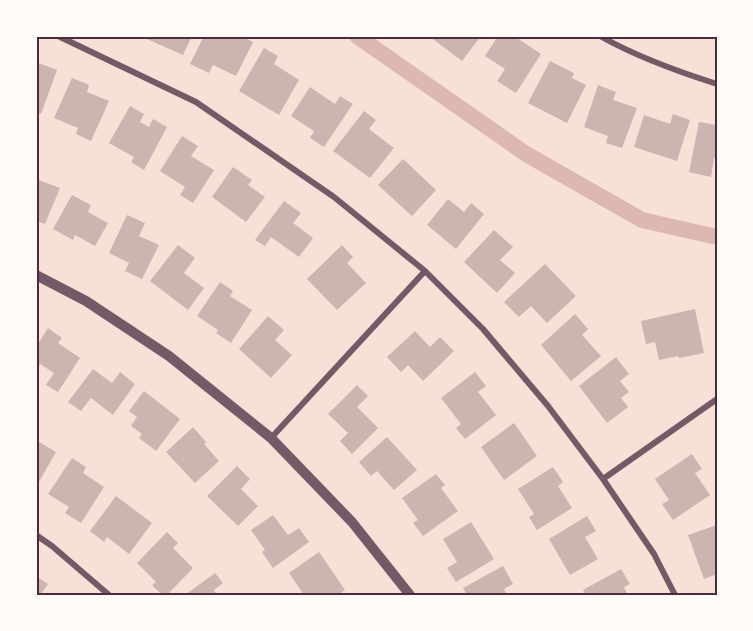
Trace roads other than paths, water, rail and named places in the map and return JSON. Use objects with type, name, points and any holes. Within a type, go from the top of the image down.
[{"type":"street","points":[[58,36],[196,102],[334,197],[425,272],[483,329],[548,406],[603,479],[654,554],[675,595]]},
{"type":"street","points":[[600,36],[626,51],[717,84]]},
{"type":"street","points":[[271,438],[425,272]]},
{"type":"street","points":[[36,275],[86,301],[169,356],[271,438],[352,522],[410,595]]},
{"type":"street","points":[[603,479],[717,399]]},
{"type":"street","points":[[36,535],[52,546],[104,594]]},
{"type":"waterway","points":[[357,36],[526,154],[642,220],[717,237]]}]
